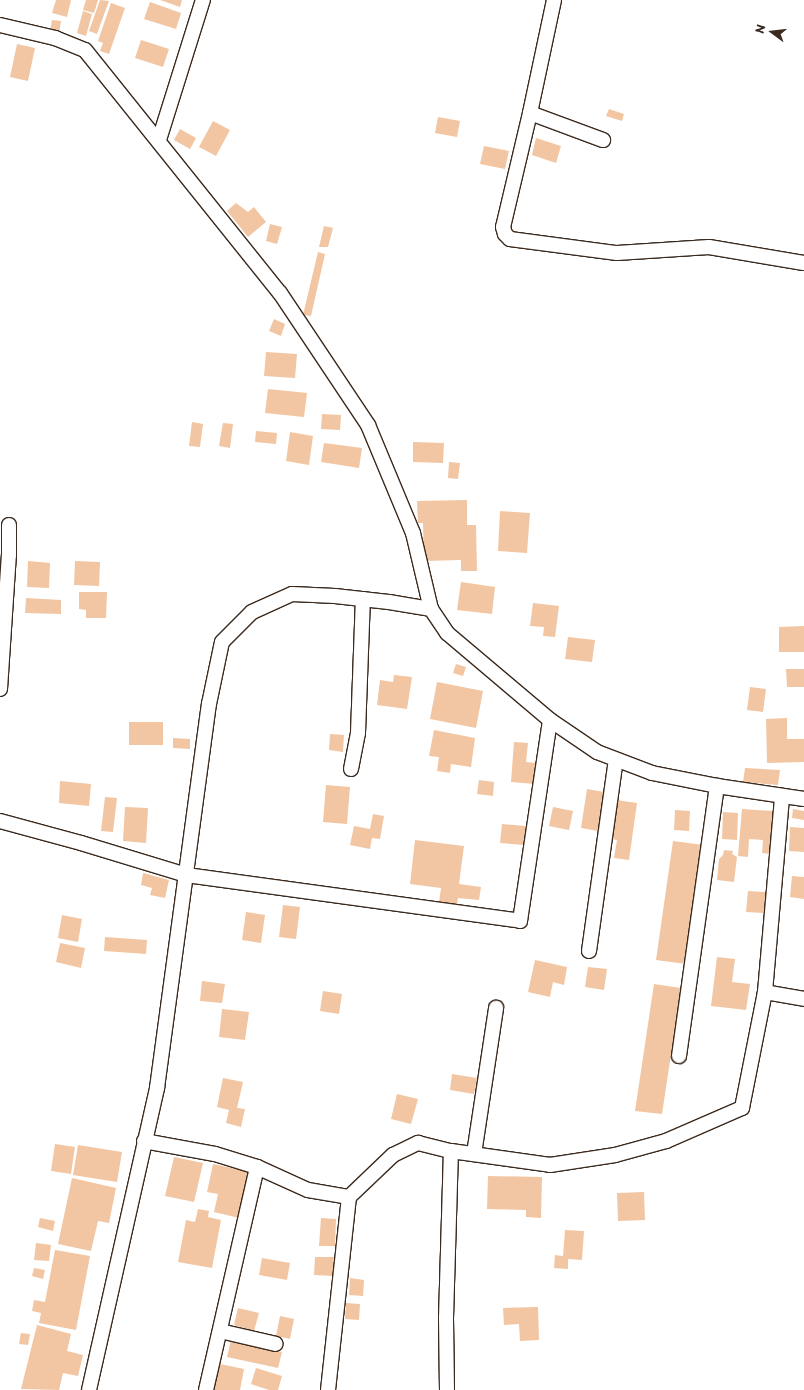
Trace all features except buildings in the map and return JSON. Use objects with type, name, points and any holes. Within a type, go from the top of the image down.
[{"type":"street","points":[[159,140],[203,0]]},
{"type":"street","points":[[554,0],[530,113],[503,227],[505,234],[510,239],[617,253],[709,247],[804,263]]},
{"type":"street","points":[[0,25],[55,38],[85,50],[159,140],[280,293],[368,425],[413,533],[431,609],[447,633],[550,720],[598,752],[652,773],[716,786],[804,799]]},
{"type":"street","points":[[530,113],[603,140]]},
{"type":"street","points":[[0,689],[5,555],[9,525]]},
{"type":"street","points":[[88,1390],[157,1088],[209,704],[222,642],[252,612],[292,594],[363,599],[431,609]]},
{"type":"street","points":[[351,769],[358,733],[363,599]]},
{"type":"street","points":[[0,821],[82,843],[186,875],[520,921],[550,720]]},
{"type":"street","points":[[589,951],[616,760]]},
{"type":"street","points":[[679,1056],[716,786]]},
{"type":"street","points":[[328,1390],[350,1197],[393,1155],[418,1143],[451,1151],[550,1165],[615,1155],[666,1141],[742,1108],[765,992],[782,796]]},
{"type":"street","points":[[765,992],[804,999]]},
{"type":"street","points":[[474,1154],[496,1008]]},
{"type":"street","points":[[144,1141],[214,1154],[257,1167],[308,1190],[350,1197]]},
{"type":"street","points":[[447,1390],[446,1318],[451,1151]]},
{"type":"street","points":[[206,1390],[257,1167]]},
{"type":"street","points":[[220,1331],[276,1344]]}]
